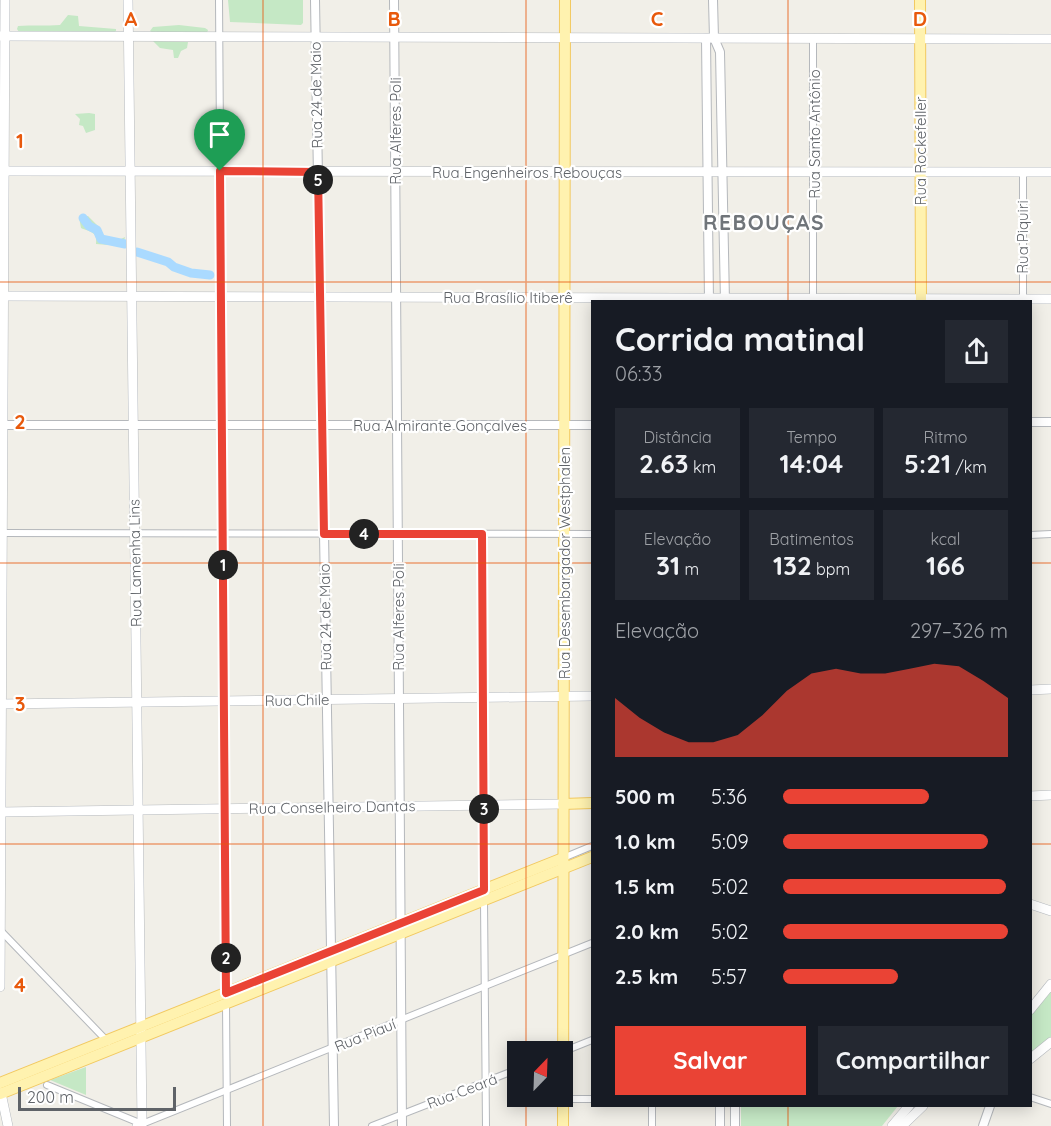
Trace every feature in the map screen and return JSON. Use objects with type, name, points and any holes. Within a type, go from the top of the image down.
[{"type":"main road","points":[[0,987],[1,171],[5,0]]},
{"type":"main road","name":"Rua Lamenha Lins","points":[[128,0],[141,1125]]},
{"type":"main road","name":"Rua Desembargador Westphalen","points":[[563,1041],[565,0]]},
{"type":"main road","name":"Rua Rockefeller","points":[[920,0],[921,300]]},
{"type":"main road","points":[[3,36],[1051,39]]},
{"type":"main road","name":"Rua Engenheiros Rebouças","points":[[1,171],[1051,172]]},
{"type":"main road","name":"Rua Brasílio Itiberê","points":[[2,296],[564,297],[709,300],[1051,299]]},
{"type":"main road","points":[[1032,690],[1051,689]]},
{"type":"main road","name":"Rua Chile","points":[[1,704],[591,696]]},
{"type":"main road","points":[[1032,796],[1051,795]]},
{"type":"main road","name":"Rua Conselheiro Dantas","points":[[0,812],[591,803]]},
{"type":"main road","points":[[8,1126],[0,1089],[511,884],[563,864],[591,857]]},
{"type":"main road","points":[[1032,905],[1051,911]]},
{"type":"main road","points":[[1032,1009],[1051,984]]},
{"type":"main road","points":[[1032,1057],[1051,1042]]},
{"type":"main road","name":"Rua Desembargador Westphalen","points":[[563,1107],[563,1126]]},
{"type":"main road","points":[[892,1126],[908,1107]]},
{"type":"main road","points":[[902,1126],[922,1107]]},
{"type":"street","points":[[219,0],[227,1126]]},
{"type":"street","name":"Rua 24 de Maio","points":[[315,0],[334,1126]]},
{"type":"street","name":"Rua Alferes Poli","points":[[394,0],[402,1126]]},
{"type":"street","points":[[709,300],[707,172],[713,0]]},
{"type":"street","points":[[710,38],[720,52],[725,300]]},
{"type":"street","name":"Rua Santo Antônio","points":[[813,38],[813,300]]},
{"type":"street","name":"Rua Piquiri","points":[[1023,172],[1023,300]]},
{"type":"street","points":[[1032,422],[1051,422]]},
{"type":"street","name":"Rua Almirante Gonçalves","points":[[1,425],[591,425]]},
{"type":"street","points":[[1,533],[591,534]]},
{"type":"street","points":[[482,534],[486,1126]]},
{"type":"street","points":[[1032,535],[1051,534]]},
{"type":"street","points":[[563,864],[591,847]]},
{"type":"street","points":[[0,931],[110,1045]]},
{"type":"street","name":"Rua Piauí","points":[[141,1125],[591,943]]},
{"type":"street","points":[[573,1047],[591,1040]]},
{"type":"street","name":"Rua Ceará","points":[[372,1126],[507,1073]]},
{"type":"street","points":[[47,1085],[141,1125]]},
{"type":"street","points":[[1032,1098],[1051,1104]]},
{"type":"street","points":[[573,1099],[591,1099]]},
{"type":"street","points":[[652,1107],[652,1126]]},
{"type":"street","points":[[720,1107],[720,1126]]},
{"type":"street","points":[[735,1107],[735,1126]]},
{"type":"street","points":[[983,1126],[990,1107]]},
{"type":"green space","points":[[228,0],[303,0],[303,23],[301,25],[230,22]]},
{"type":"green space","points":[[68,15],[78,16],[79,26],[116,29],[116,31],[113,33],[19,32],[17,29],[18,26],[60,25]]},
{"type":"green space","points":[[179,25],[208,30],[207,33],[153,33],[150,31],[153,27]]},
{"type":"green space","points":[[153,41],[188,42],[187,48],[181,51],[178,58],[174,58],[173,50],[160,48]]},
{"type":"green space","points":[[75,114],[95,114],[95,130],[86,133],[83,126],[79,125],[80,119]]},
{"type":"green space","points":[[88,216],[100,228],[102,237],[117,241],[125,237],[123,246],[96,244],[94,234],[81,228],[79,217]]},
{"type":"green space","points":[[1051,989],[1051,1038],[1032,1052],[1032,1013]]},
{"type":"green space","points":[[86,1067],[86,1095],[50,1080]]},
{"type":"green space","points":[[741,1107],[897,1107],[882,1126],[741,1126]]},
{"type":"waterway","points":[[83,218],[89,226],[97,230],[101,239],[125,244]]},
{"type":"waterway","points":[[137,252],[168,262],[174,267],[191,273],[210,275]]},
{"type":"district","name":"REBOUÇAS","points":[[764,222]]},
{"type":"route","points":[[220,171],[318,172],[324,534],[482,534],[484,890],[226,993],[223,587],[220,171]]}]
